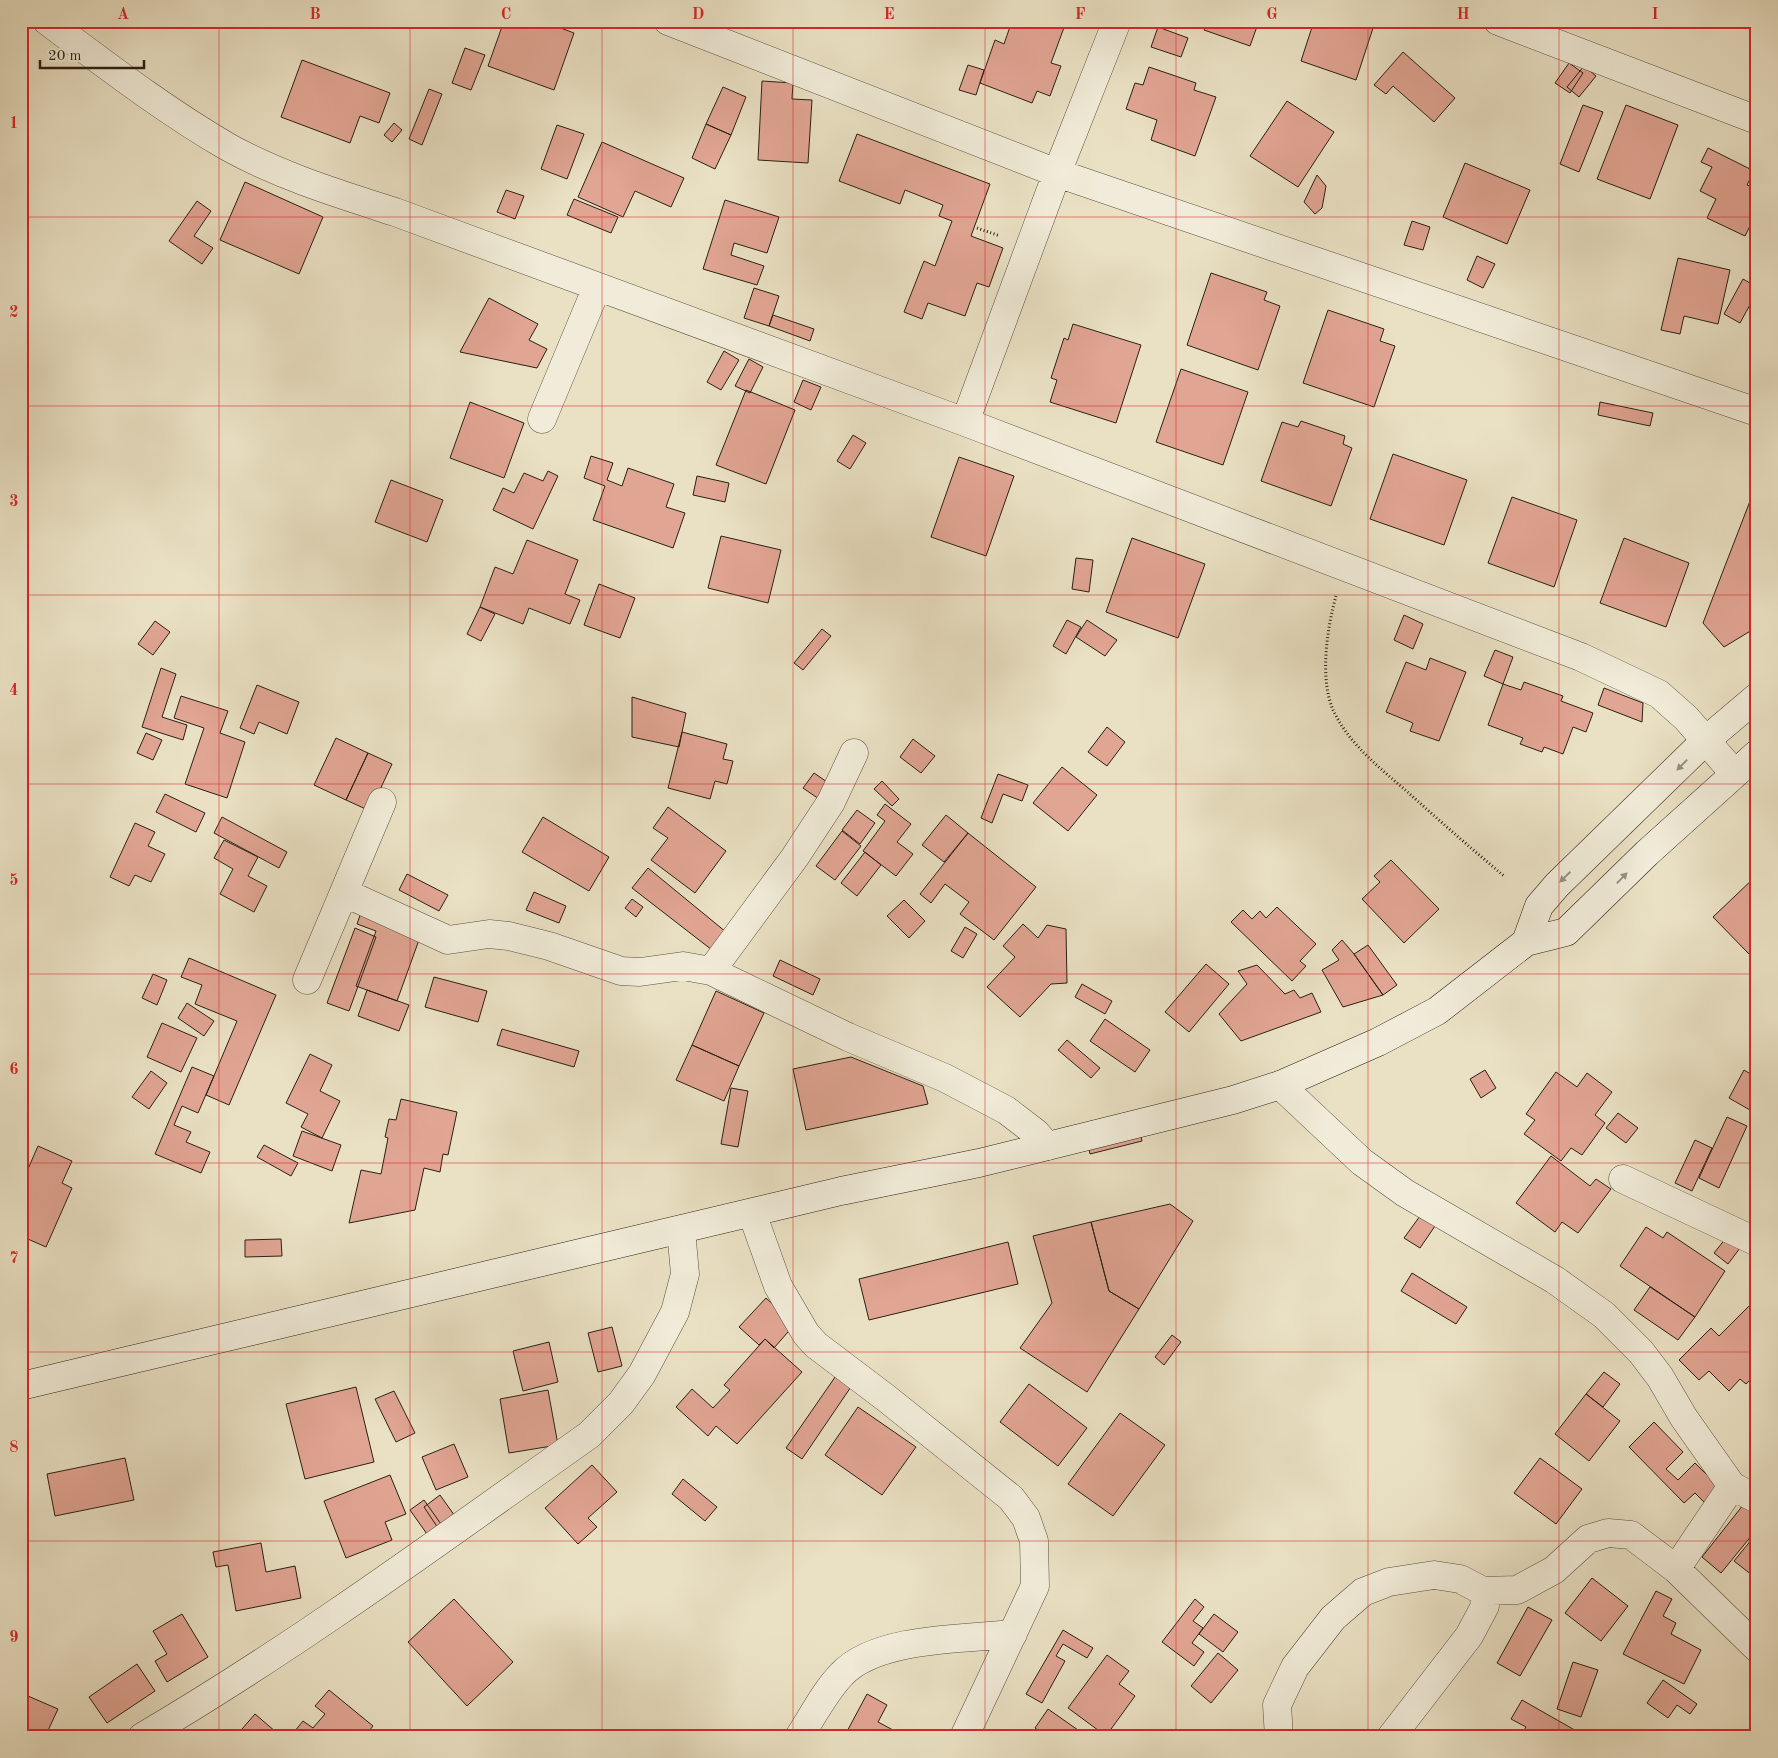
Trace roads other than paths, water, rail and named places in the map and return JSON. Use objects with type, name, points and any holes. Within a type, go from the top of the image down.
[{"type":"street","points":[[47,21],[162,106],[230,148],[313,185],[395,212],[965,422],[1581,657],[1659,694],[1686,718],[1734,774]]},
{"type":"street","points":[[668,21],[1057,173],[1757,412]]},
{"type":"street","points":[[965,422],[1057,173],[1118,21]]},
{"type":"street","points":[[1498,21],[1757,120]]},
{"type":"street","points":[[542,419],[597,287]]},
{"type":"street","points":[[1526,942],[1539,906],[1557,885],[1704,741],[1757,697]]},
{"type":"street","points":[[711,971],[795,857],[830,802],[854,753]]},
{"type":"street","points":[[21,1386],[841,1191],[1047,1146],[1233,1100],[1280,1084],[1378,1042],[1437,1011],[1526,942],[1566,932],[1647,853],[1757,754]]},
{"type":"street","points":[[307,980],[382,802]]},
{"type":"street","points":[[345,893],[448,940],[490,934],[509,936],[549,946],[621,971],[640,972],[683,966],[711,971],[848,1037],[945,1078],[1006,1110],[1036,1133],[1047,1146]]},
{"type":"street","points":[[1280,1084],[1362,1162],[1405,1194],[1555,1280],[1604,1315],[1641,1352],[1684,1418],[1732,1486],[1757,1500]]},
{"type":"street","points":[[1623,1179],[1757,1242]]},
{"type":"street","points":[[752,1213],[778,1286],[806,1334],[816,1345],[886,1398],[1011,1498],[1026,1518],[1034,1541],[1035,1586],[964,1737]]},
{"type":"street","points":[[142,1737],[201,1702],[320,1626],[589,1435],[622,1404],[642,1374],[674,1312],[685,1274],[681,1230]]},
{"type":"street","points":[[1676,1569],[1732,1486]]},
{"type":"street","points":[[1279,1737],[1276,1705],[1295,1667],[1333,1618],[1363,1592],[1389,1582],[1434,1575],[1460,1579],[1483,1591],[1517,1590],[1554,1570],[1588,1539],[1608,1533],[1631,1535],[1676,1569],[1757,1648]]},
{"type":"street","points":[[1392,1737],[1469,1636],[1485,1606],[1483,1591]]},
{"type":"street","points":[[799,1737],[842,1674],[863,1658],[897,1646],[1013,1634]]}]
